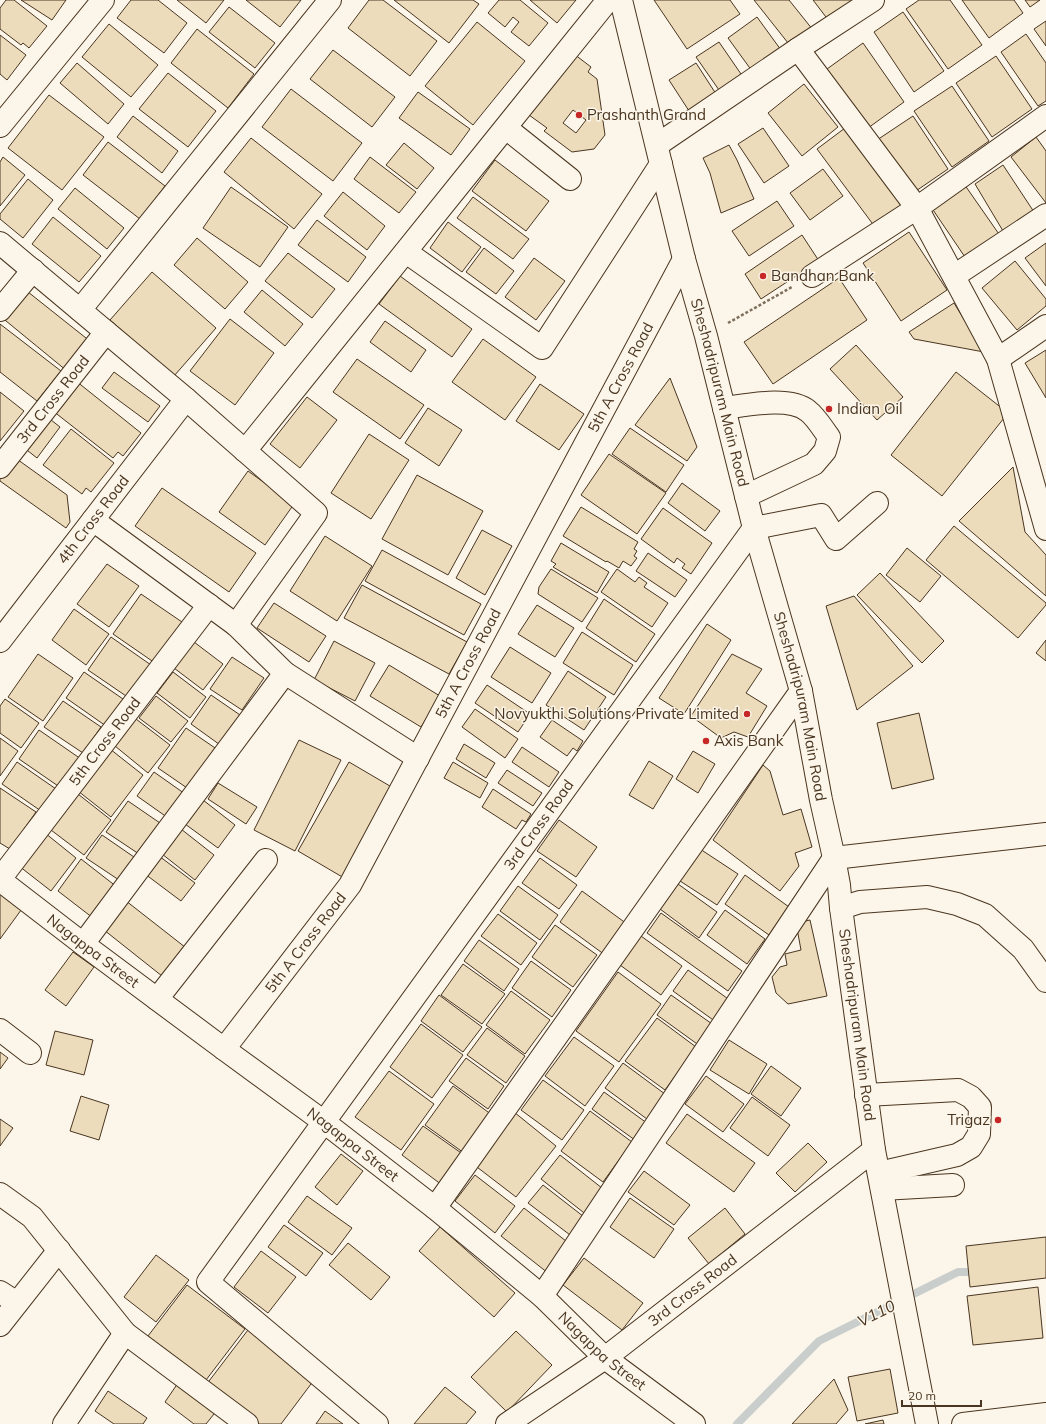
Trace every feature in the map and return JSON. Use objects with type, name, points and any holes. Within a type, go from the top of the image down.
[{"type":"street","points":[[0,126],[103,0]]},
{"type":"street","points":[[80,310],[330,0]]},
{"type":"street","points":[[245,451],[608,0]]},
{"type":"street","name":"Sheshadripuram Main Road","points":[[621,0],[684,259],[706,336],[754,528],[802,691],[821,800],[839,885],[874,1150],[927,1424]]},
{"type":"street","points":[[406,252],[542,348],[659,155],[798,49],[873,0]]},
{"type":"street","points":[[798,49],[917,208],[998,359],[1046,529]]},
{"type":"street","points":[[812,276],[917,208],[1046,116]]},
{"type":"street","points":[[506,128],[570,179]]},
{"type":"street","points":[[954,276],[1046,215]]},
{"type":"street","points":[[0,243],[186,399],[316,513],[236,625]]},
{"type":"street","name":"5th A Cross Road","points":[[224,1050],[350,885],[684,259]]},
{"type":"street","points":[[0,310],[33,270]]},
{"type":"street","points":[[998,359],[1046,326]]},
{"type":"street","name":"3rd Cross Road","points":[[0,467],[106,332]]},
{"type":"street","name":"4th Cross Road","points":[[0,641],[186,399]]},
{"type":"street","points":[[724,408],[781,402],[800,406],[809,411],[829,437],[826,451],[814,464],[746,496]]},
{"type":"street","points":[[754,528],[821,515],[836,539],[877,503]]},
{"type":"street","points":[[93,520],[236,625],[285,673],[418,758]]},
{"type":"street","name":"3rd Cross Road","points":[[377,1424],[208,1282],[754,528]]},
{"type":"street","name":"5th Cross Road","points":[[0,880],[209,604]]},
{"type":"street","points":[[83,944],[285,673]]},
{"type":"street","points":[[435,1208],[802,691]]},
{"type":"street","points":[[542,1296],[834,858],[1046,834]]},
{"type":"street","points":[[157,999],[266,860]]},
{"type":"street","name":"Nagappa Street","points":[[0,880],[224,1050],[324,1122],[435,1208],[542,1296],[605,1358],[694,1424]]},
{"type":"street","points":[[841,908],[860,902],[927,897],[958,904],[985,915],[1024,949],[1046,981]]},
{"type":"street","points":[[0,1030],[30,1053]]},
{"type":"street","points":[[866,1095],[958,1090],[971,1097],[980,1107],[979,1134],[971,1147],[957,1154],[880,1181]]},
{"type":"street","name":"3rd Cross Road","points":[[507,1424],[605,1358],[874,1150]]},
{"type":"street","points":[[880,1181],[953,1185]]},
{"type":"street","points":[[0,1194],[32,1217],[125,1333],[247,1424]]},
{"type":"street","points":[[0,1325],[8,1298],[59,1250]]},
{"type":"street","points":[[64,1424],[125,1333]]},
{"type":"street","points":[[963,1424],[1046,1414]]},
{"type":"path","points":[[706,336],[812,276]]},
{"type":"building","points":[[6,0],[14,0],[47,26],[29,48],[23,43],[21,45],[0,29],[0,8]]},
{"type":"building","points":[[21,0],[66,0],[52,20]]},
{"type":"building","points":[[131,0],[158,0],[187,23],[164,53],[117,18]]},
{"type":"building","points":[[177,0],[224,0],[206,23]]},
{"type":"building","points":[[246,0],[301,0],[280,27]]},
{"type":"building","points":[[369,0],[383,0],[437,41],[410,76],[348,28]]},
{"type":"building","points":[[394,0],[473,0],[479,4],[449,43]]},
{"type":"building","points":[[499,0],[520,0],[548,23],[529,46],[511,32],[519,22],[513,17],[505,27],[488,13]]},
{"type":"building","points":[[530,0],[576,0],[557,23]]},
{"type":"building","points":[[654,0],[730,0],[740,14],[687,49]]},
{"type":"building","points":[[754,0],[789,0],[813,30],[792,48]]},
{"type":"building","points":[[813,0],[855,0],[829,21]]},
{"type":"building","points":[[919,0],[950,0],[982,45],[948,69],[906,9]]},
{"type":"building","points":[[962,0],[1014,0],[1023,13],[989,38]]},
{"type":"building","points":[[1025,0],[1040,0],[1030,7]]},
{"type":"building","points":[[229,7],[275,43],[255,68],[209,32]]},
{"type":"building","points":[[903,12],[944,71],[914,92],[874,32]]},
{"type":"building","points":[[757,17],[781,50],[752,71],[728,38]]},
{"type":"building","points":[[1046,21],[1046,46],[1034,29]]},
{"type":"building","points":[[477,22],[525,61],[473,125],[425,86]]},
{"type":"building","points":[[109,24],[158,65],[131,97],[82,57]]},
{"type":"building","points":[[197,29],[254,74],[228,108],[171,63]]},
{"type":"building","points":[[1026,34],[1046,63],[1046,101],[1038,106],[1001,52]]},
{"type":"building","points":[[0,35],[26,55],[7,80],[0,74]]},
{"type":"building","points":[[719,42],[741,74],[719,90],[696,57]]},
{"type":"building","points":[[863,43],[904,102],[868,128],[827,69]]},
{"type":"building","points":[[333,50],[395,97],[372,127],[310,79]]},
{"type":"building","points":[[574,54],[591,67],[588,72],[597,79],[605,135],[594,149],[572,152],[544,131],[547,128],[529,115]],"holes":[[[573,110],[586,120],[576,133],[563,123]]]},
{"type":"building","points":[[996,56],[1032,109],[992,137],[956,83]]},
{"type":"building","points":[[77,63],[124,104],[108,124],[60,83]]},
{"type":"building","points":[[696,63],[718,97],[691,114],[669,80]]},
{"type":"building","points":[[168,73],[216,111],[188,147],[139,109]]},
{"type":"building","points":[[804,84],[838,127],[802,156],[768,113]]},
{"type":"building","points":[[952,86],[989,141],[952,167],[914,111]]},
{"type":"building","points":[[291,89],[362,143],[333,181],[262,127]]},
{"type":"building","points":[[418,92],[470,129],[451,155],[399,118]]},
{"type":"building","points":[[49,95],[104,137],[62,190],[8,148]]},
{"type":"building","points":[[133,116],[178,151],[162,173],[117,137]]},
{"type":"building","points":[[913,116],[948,169],[913,193],[877,140]]},
{"type":"building","points":[[849,125],[906,203],[875,227],[817,149]]},
{"type":"building","points":[[763,128],[789,166],[764,183],[738,144]]},
{"type":"building","points":[[1036,137],[1046,151],[1046,203],[1011,157]]},
{"type":"building","points":[[251,138],[322,194],[294,229],[224,172]]},
{"type":"building","points":[[108,142],[165,186],[140,219],[83,175]]},
{"type":"building","points":[[404,143],[434,168],[417,189],[386,165]]},
{"type":"building","points":[[729,145],[754,199],[721,213],[710,173],[703,158]]},
{"type":"building","points":[[3,157],[25,175],[0,206],[0,162]]},
{"type":"building","points":[[370,157],[416,192],[399,213],[354,179]]},
{"type":"building","points":[[495,160],[549,201],[526,231],[472,191]]},
{"type":"building","points":[[1003,165],[1036,215],[1006,236],[975,184]]},
{"type":"building","points":[[823,169],[843,196],[810,220],[790,193]]},
{"type":"building","points":[[28,179],[53,200],[23,238],[0,219],[0,214]]},
{"type":"building","points":[[962,181],[1001,237],[967,260],[929,204]]},
{"type":"building","points":[[231,187],[288,227],[260,267],[203,228]]},
{"type":"building","points":[[75,188],[124,228],[107,249],[58,209]]},
{"type":"building","points":[[343,192],[385,226],[367,250],[324,216]]},
{"type":"building","points":[[473,197],[529,239],[513,259],[457,218]]},
{"type":"building","points":[[777,201],[794,226],[749,256],[732,231]]},
{"type":"building","points":[[53,217],[101,256],[79,282],[32,244]]},
{"type":"building","points":[[317,220],[366,257],[348,282],[298,245]]},
{"type":"building","points":[[448,222],[481,247],[462,272],[430,248]]},
{"type":"building","points":[[909,232],[947,290],[901,321],[863,263]]},
{"type":"building","points":[[802,235],[819,261],[761,299],[745,274]]},
{"type":"building","points":[[197,238],[248,282],[225,309],[174,265]]},
{"type":"building","points":[[1046,243],[1046,286],[1025,258]]},
{"type":"building","points":[[484,248],[514,271],[496,294],[466,272]]},
{"type":"building","points":[[288,253],[335,289],[312,318],[265,281]]},
{"type":"building","points":[[534,258],[565,281],[536,320],[505,297]]},
{"type":"building","points":[[1015,261],[1046,299],[1046,306],[1017,330],[982,288]]},
{"type":"building","points":[[152,272],[216,328],[174,376],[110,320]]},
{"type":"building","points":[[400,276],[472,329],[452,357],[379,304]]},
{"type":"building","points":[[839,278],[867,320],[773,384],[744,342]]},
{"type":"building","points":[[23,288],[91,342],[67,371],[0,316]]},
{"type":"building","points":[[262,290],[303,324],[285,346],[244,312]]},
{"type":"building","points":[[954,303],[984,352],[914,339],[909,332]]},
{"type":"building","points":[[230,319],[274,353],[235,405],[190,371]]},
{"type":"building","points":[[385,321],[426,350],[411,372],[370,342]]},
{"type":"building","points":[[0,324],[61,371],[37,401],[0,372]]},
{"type":"building","points":[[483,339],[536,377],[505,420],[452,382]]},
{"type":"building","points":[[856,345],[903,397],[877,420],[830,369]]},
{"type":"building","points":[[1046,350],[1046,398],[1025,363]]},
{"type":"building","points":[[357,359],[424,405],[400,439],[333,392]]},
{"type":"building","points":[[114,372],[160,406],[148,422],[102,388]]},
{"type":"building","points":[[956,372],[1008,413],[942,496],[891,455]]},
{"type":"building","points":[[670,378],[697,447],[687,461],[635,425]]},
{"type":"building","points":[[76,381],[141,433],[123,456],[118,452],[113,458],[53,411]]},
{"type":"building","points":[[540,384],[584,414],[559,450],[516,421]]},
{"type":"building","points":[[0,392],[24,411],[0,441]]},
{"type":"building","points":[[307,397],[337,420],[300,468],[270,444]]},
{"type":"building","points":[[428,408],[462,430],[439,466],[405,443]]},
{"type":"building","points":[[46,416],[60,427],[37,458],[23,447]]},
{"type":"building","points":[[630,428],[684,465],[666,492],[612,454]]},
{"type":"building","points":[[71,429],[114,463],[91,492],[86,488],[82,494],[43,465]]},
{"type":"building","points":[[369,434],[409,460],[371,519],[331,493]]},
{"type":"building","points":[[609,454],[666,493],[637,534],[581,495]]},
{"type":"building","points":[[14,457],[67,495],[70,522],[66,528],[0,481],[0,477]]},
{"type":"building","points":[[1013,467],[1025,532],[1046,555],[1046,596],[959,521]]},
{"type":"building","points":[[248,471],[294,504],[265,545],[219,512]]},
{"type":"building","points":[[417,475],[483,511],[448,575],[382,539]]},
{"type":"building","points":[[682,483],[720,511],[705,531],[668,503]]},
{"type":"building","points":[[162,488],[256,553],[229,592],[135,526]]},
{"type":"building","points":[[581,507],[638,542],[634,549],[637,551],[634,556],[637,558],[631,566],[623,561],[619,568],[607,561],[606,562],[563,536]]},
{"type":"building","points":[[663,508],[712,543],[691,574],[682,568],[685,564],[677,558],[674,563],[641,539]]},
{"type":"building","points":[[954,526],[1046,603],[1046,605],[1018,638],[926,560]]},
{"type":"building","points":[[482,530],[512,546],[485,595],[456,578]]},
{"type":"building","points":[[325,536],[372,566],[337,621],[290,591]]},
{"type":"building","points":[[561,543],[609,572],[597,593],[553,567],[556,564],[551,561]]},
{"type":"building","points":[[907,548],[941,576],[920,602],[886,575]]},
{"type":"building","points":[[382,550],[481,604],[464,635],[365,581]]},
{"type":"building","points":[[648,553],[687,580],[675,597],[636,571]]},
{"type":"building","points":[[107,564],[139,586],[109,627],[77,604]]},
{"type":"building","points":[[551,569],[598,598],[582,622],[538,594],[539,587]]},
{"type":"building","points":[[617,569],[635,582],[639,577],[647,583],[644,587],[668,603],[652,627],[601,592]]},
{"type":"building","points":[[880,573],[944,641],[922,663],[857,595]]},
{"type":"building","points":[[362,585],[467,642],[449,674],[344,618]]},
{"type":"building","points":[[141,594],[182,622],[155,663],[113,634]]},
{"type":"building","points":[[854,596],[913,666],[857,710],[826,606]]},
{"type":"building","points":[[604,599],[655,634],[636,662],[586,628]]},
{"type":"building","points":[[274,603],[326,636],[309,662],[257,628]]},
{"type":"building","points":[[537,605],[574,628],[555,657],[518,634]]},
{"type":"building","points":[[74,609],[109,634],[86,665],[52,640]]},
{"type":"building","points":[[707,624],[731,640],[684,714],[659,698]]},
{"type":"building","points":[[582,632],[633,665],[614,695],[563,663]]},
{"type":"building","points":[[111,637],[151,665],[129,698],[88,670]]},
{"type":"building","points":[[1046,640],[1046,661],[1036,653]]},
{"type":"building","points":[[334,641],[375,663],[355,701],[314,680]]},
{"type":"building","points":[[194,642],[223,664],[203,690],[174,668]]},
{"type":"building","points":[[510,647],[551,673],[532,703],[491,677]]},
{"type":"building","points":[[38,654],[73,678],[43,721],[8,697]]},
{"type":"building","points":[[732,654],[762,669],[746,693],[767,706],[748,737],[734,732],[721,738],[691,716]]},
{"type":"building","points":[[232,657],[264,678],[242,710],[210,689]]},
{"type":"building","points":[[389,665],[440,696],[421,727],[370,696]]},
{"type":"building","points":[[568,671],[606,697],[584,730],[546,705]]},
{"type":"building","points":[[84,672],[123,699],[106,726],[66,698]]},
{"type":"building","points":[[173,672],[206,697],[190,718],[157,693]]},
{"type":"building","points":[[487,685],[530,714],[518,732],[475,703]]},
{"type":"building","points":[[211,695],[243,717],[223,747],[191,724]]},
{"type":"building","points":[[156,696],[188,721],[171,742],[139,718]]},
{"type":"building","points":[[5,699],[39,723],[21,748],[0,733],[0,706]]},
{"type":"building","points":[[63,701],[101,727],[83,753],[44,727]]},
{"type":"building","points":[[475,709],[518,739],[505,758],[462,727]]},
{"type":"building","points":[[919,713],[934,779],[892,789],[877,723]]},
{"type":"building","points":[[136,719],[170,745],[148,773],[115,746]]},
{"type":"building","points":[[552,720],[583,741],[577,751],[573,748],[567,756],[540,737]]},
{"type":"building","points":[[186,728],[218,750],[190,790],[158,768]]},
{"type":"building","points":[[39,730],[81,759],[61,788],[19,759]]},
{"type":"building","points":[[0,738],[18,751],[0,776]]},
{"type":"building","points":[[299,740],[341,760],[295,851],[254,830]]},
{"type":"building","points":[[464,744],[495,763],[486,778],[456,759]]},
{"type":"building","points":[[522,747],[559,772],[549,787],[512,762]]},
{"type":"building","points":[[110,749],[143,775],[111,817],[78,791]]},
{"type":"building","points":[[693,751],[715,764],[698,793],[676,779]]},
{"type":"building","points":[[649,761],[673,776],[653,809],[629,795]]},
{"type":"building","points":[[17,762],[56,789],[41,811],[2,784]]},
{"type":"building","points":[[349,762],[395,789],[344,878],[298,851]]},
{"type":"building","points":[[453,762],[488,783],[480,798],[444,778]]},
{"type":"building","points":[[763,765],[770,771],[783,815],[801,809],[812,847],[795,853],[799,866],[780,891],[713,840]]},
{"type":"building","points":[[507,770],[542,793],[533,806],[498,783]]},
{"type":"building","points":[[154,772],[188,796],[171,820],[137,796]]},
{"type":"building","points":[[218,783],[257,807],[246,824],[208,799]]},
{"type":"building","points":[[0,788],[36,812],[10,849],[0,843]]},
{"type":"building","points":[[493,789],[531,814],[526,822],[522,820],[516,829],[482,807]]},
{"type":"building","points":[[78,794],[111,820],[84,855],[51,830]]},
{"type":"building","points":[[203,800],[235,825],[218,848],[185,824]]},
{"type":"building","points":[[128,801],[160,823],[139,854],[106,832]]},
{"type":"building","points":[[559,820],[597,847],[576,877],[537,851]]},
{"type":"building","points":[[181,829],[214,855],[195,880],[162,854]]},
{"type":"building","points":[[45,833],[76,858],[51,891],[19,866]]},
{"type":"building","points":[[102,835],[134,857],[119,880],[86,858]]},
{"type":"building","points":[[697,847],[738,874],[717,905],[677,879]]},
{"type":"building","points":[[159,856],[195,883],[181,901],[145,874]]},
{"type":"building","points":[[540,858],[577,885],[559,909],[522,883]]},
{"type":"building","points":[[81,859],[117,887],[93,918],[58,891]]},
{"type":"building","points":[[745,875],[789,907],[769,935],[725,904]]},
{"type":"building","points":[[678,884],[717,912],[699,938],[660,909]]},
{"type":"building","points":[[518,886],[558,915],[540,940],[500,911]]},
{"type":"building","points":[[0,888],[24,906],[0,939]]},
{"type":"building","points":[[582,891],[627,924],[605,955],[560,922]]},
{"type":"building","points":[[121,897],[190,951],[167,980],[99,926]]},
{"type":"building","points":[[725,910],[765,939],[747,964],[707,935]]},
{"type":"building","points":[[661,913],[742,971],[728,991],[647,933]]},
{"type":"building","points":[[498,914],[537,943],[521,965],[481,936]]},
{"type":"building","points":[[810,920],[827,996],[788,1004],[776,993],[772,977],[780,967],[787,965],[785,954],[801,950],[796,923]]},
{"type":"building","points":[[555,925],[597,955],[573,987],[532,957]]},
{"type":"building","points":[[641,936],[682,966],[661,995],[620,965]]},
{"type":"building","points":[[479,940],[519,969],[504,991],[464,961]]},
{"type":"building","points":[[73,952],[94,967],[66,1006],[45,990]]},
{"type":"building","points":[[531,961],[571,990],[552,1017],[512,988]]},
{"type":"building","points":[[463,964],[505,994],[482,1024],[441,995]]},
{"type":"building","points":[[688,970],[731,1001],[716,1022],[673,991]]},
{"type":"building","points":[[618,972],[661,1004],[619,1062],[576,1031]]},
{"type":"building","points":[[511,991],[550,1020],[525,1054],[486,1025]]},
{"type":"building","points":[[439,995],[482,1027],[463,1052],[421,1021]]},
{"type":"building","points":[[671,995],[715,1026],[700,1046],[657,1015]]},
{"type":"building","points":[[657,1018],[696,1047],[665,1090],[625,1061]]},
{"type":"building","points":[[421,1024],[463,1055],[432,1098],[390,1067]]},
{"type":"building","points":[[487,1028],[525,1056],[506,1083],[467,1055]]},
{"type":"building","points":[[55,1031],[93,1040],[84,1075],[46,1065]]},
{"type":"building","points":[[574,1037],[614,1066],[585,1106],[545,1076]]},
{"type":"building","points":[[729,1040],[767,1064],[749,1094],[710,1070]]},
{"type":"building","points":[[0,1052],[8,1058],[0,1069]]},
{"type":"building","points":[[466,1058],[504,1086],[488,1109],[449,1081]]},
{"type":"building","points":[[623,1063],[669,1097],[651,1122],[605,1088]]},
{"type":"building","points":[[771,1066],[801,1088],[781,1116],[751,1094]]},
{"type":"building","points":[[389,1071],[434,1104],[401,1150],[355,1117]]},
{"type":"building","points":[[706,1076],[744,1104],[723,1132],[685,1104]]},
{"type":"building","points":[[543,1080],[584,1110],[562,1140],[521,1110]]},
{"type":"building","points":[[453,1086],[492,1115],[464,1153],[425,1125]]},
{"type":"building","points":[[604,1092],[651,1126],[639,1143],[592,1109]]},
{"type":"building","points":[[81,1096],[109,1105],[99,1140],[70,1131]]},
{"type":"building","points":[[752,1097],[790,1125],[768,1156],[730,1128]]},
{"type":"building","points":[[590,1111],[632,1142],[603,1182],[561,1151]]},
{"type":"building","points":[[514,1112],[556,1146],[516,1197],[473,1164]]},
{"type":"building","points":[[687,1114],[755,1163],[734,1192],[666,1143]]},
{"type":"building","points":[[0,1119],[13,1128],[0,1146]]},
{"type":"building","points":[[423,1126],[464,1155],[442,1185],[402,1155]]},
{"type":"building","points":[[808,1143],[827,1162],[795,1192],[776,1173]]},
{"type":"building","points":[[341,1154],[363,1171],[337,1205],[315,1187]]},
{"type":"building","points":[[560,1155],[607,1192],[588,1216],[541,1179]]},
{"type":"building","points":[[644,1171],[690,1205],[674,1225],[628,1192]]},
{"type":"building","points":[[475,1175],[515,1206],[495,1233],[455,1201]]},
{"type":"building","points":[[543,1185],[588,1220],[574,1238],[528,1203]]},
{"type":"building","points":[[307,1196],[352,1228],[332,1255],[288,1222]]},
{"type":"building","points":[[630,1198],[674,1229],[654,1258],[610,1227]]},
{"type":"building","points":[[524,1208],[571,1245],[548,1273],[501,1236]]},
{"type":"building","points":[[725,1208],[745,1234],[709,1264],[688,1238]]},
{"type":"building","points":[[284,1225],[323,1253],[306,1276],[268,1247]]},
{"type":"building","points":[[440,1227],[515,1293],[494,1317],[419,1251]]},
{"type":"building","points":[[1046,1237],[1046,1278],[970,1287],[966,1246]]},
{"type":"building","points":[[348,1243],[390,1277],[371,1300],[329,1265]]},
{"type":"building","points":[[261,1251],[296,1277],[268,1313],[234,1287]]},
{"type":"building","points":[[156,1255],[189,1280],[156,1322],[124,1297]]},
{"type":"building","points":[[584,1258],[643,1303],[622,1330],[563,1285]]},
{"type":"building","points":[[187,1285],[245,1329],[206,1380],[148,1336]]},
{"type":"building","points":[[1038,1287],[1043,1338],[973,1345],[967,1296]]},
{"type":"building","points":[[251,1326],[317,1376],[281,1424],[257,1424],[206,1385]]},
{"type":"building","points":[[516,1331],[552,1365],[507,1412],[471,1377]]},
{"type":"building","points":[[890,1369],[898,1413],[857,1421],[848,1377]]},
{"type":"building","points":[[834,1379],[848,1410],[836,1424],[792,1424]]},
{"type":"building","points":[[180,1380],[218,1409],[206,1424],[194,1424],[165,1402]]},
{"type":"building","points":[[445,1387],[476,1412],[466,1424],[414,1424]]},
{"type":"building","points":[[108,1391],[147,1418],[143,1424],[114,1424],[95,1411]]},
{"type":"building","points":[[325,1411],[343,1424],[316,1424]]},
{"type":"building","points":[[883,1420],[884,1424],[865,1424]]},
{"type":"waterway","name":"V110","points":[[737,1424],[819,1341],[958,1272],[979,1272]]},
{"type":"place","name":"Prashanth Grand","points":[[579,115]]},
{"type":"place","name":"Bandhan Bank","points":[[763,276]]},
{"type":"place","name":"Indian Oil","points":[[829,409]]},
{"type":"place","name":"Novyukthi Solutions Private Limited","points":[[747,714]]},
{"type":"place","name":"Axis Bank","points":[[706,741]]},
{"type":"place","name":"Trigaz","points":[[998,1120]]}]
